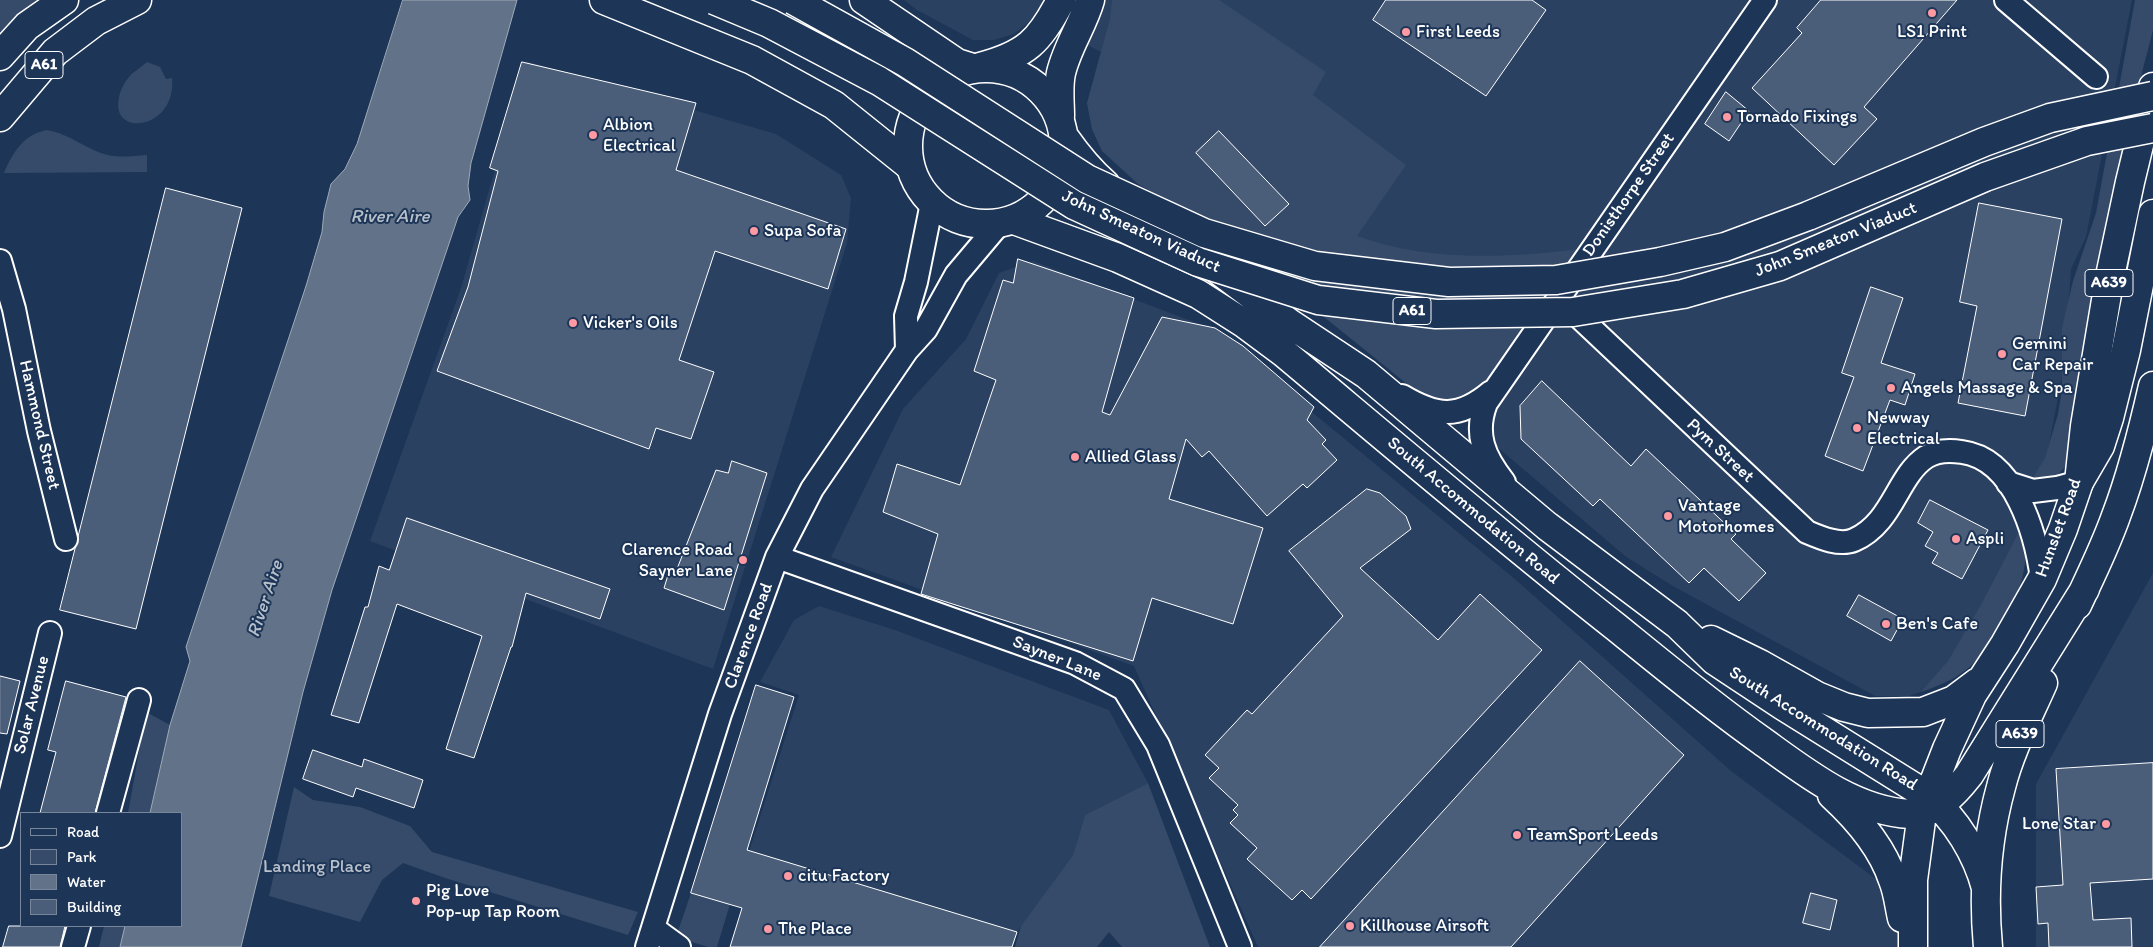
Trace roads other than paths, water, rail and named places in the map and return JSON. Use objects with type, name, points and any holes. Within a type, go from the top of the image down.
[{"type":"main road","points":[[0,56],[27,26],[64,0]]},
{"type":"main road","name":"A61","points":[[0,117],[55,52],[96,21],[137,0]]},
{"type":"main road","points":[[604,0],[752,60],[834,105],[910,166]]},
{"type":"main road","name":"John Smeaton Viaduct","points":[[714,0],[769,23],[879,81],[1074,205],[1198,262],[1318,300],[1436,314],[1573,312],[1683,294],[1780,266],[1985,177],[2078,144],[2153,128]]},
{"type":"main road","name":"John Smeaton Viaduct","points":[[792,0],[904,62],[1087,179],[1204,233],[1314,266],[1449,282],[1556,280],[1660,262],[1725,247],[1808,216],[1984,142],[2050,118],[2153,96]]},
{"type":"main road","points":[[864,0],[957,63],[977,68],[1001,62],[1024,49],[1041,36],[1061,0]]},
{"type":"main road","points":[[1006,222],[1029,212],[1044,201],[1055,185],[1064,159],[1060,74],[1070,47],[1085,17],[1090,0]]},
{"type":"main road","name":"South Accommodation Road","points":[[999,68],[1026,78],[1048,96],[1062,127],[1092,173],[1126,201],[1289,323],[1366,374],[1528,510],[1589,559],[1677,624],[1714,660],[1930,805],[1893,812],[1857,801],[1810,776],[1726,716],[1599,614],[1466,507],[1284,353],[1245,324],[1198,294],[1118,258],[1006,222],[973,224],[949,215],[932,203],[920,188],[910,166],[908,142],[912,120],[923,98],[940,82],[962,70],[999,68]]},
{"type":"main road","name":"Hunslet Road","points":[[1913,947],[1913,880],[1930,805],[1947,749],[1981,680],[2005,644],[2042,579],[2063,529],[2079,482],[2085,426],[2110,276],[2153,86]]},
{"type":"main road","points":[[2079,482],[2100,446],[2109,418],[2126,350],[2153,214]]},
{"type":"main road","name":"A639","points":[[1988,947],[1985,918],[1988,857],[2001,786],[2016,743],[2117,515],[2136,458],[2153,386]]},
{"type":"main road","points":[[1986,888],[1976,859],[1961,833],[1930,805],[1959,788],[1969,775],[2084,589]]},
{"type":"main road","points":[[1677,624],[1760,664],[1817,696],[1844,707],[1868,713],[1923,712],[1954,700],[1981,680]]},
{"type":"main road","points":[[1810,776],[1849,811],[1883,857],[1894,881],[1909,947]]},
{"type":"street","name":"Donisthorpe Street","points":[[1528,510],[1497,474],[1482,447],[1480,435],[1481,415],[1494,390],[1765,0]]},
{"type":"street","points":[[2006,0],[2096,77]]},
{"type":"street","points":[[907,350],[906,316],[916,282],[932,203]]},
{"type":"street","name":"Clarence Road","points":[[650,938],[720,714],[778,557],[812,489],[907,350],[926,329],[956,275],[1006,222]]},
{"type":"street","name":"Hammond Street","points":[[0,261],[7,305],[66,540]]},
{"type":"street","name":"Pym Street","points":[[1558,297],[1807,532],[1828,541],[1853,540],[1874,527],[1889,510],[1909,475],[1925,458],[1947,450],[1972,453],[1992,466],[2008,482],[2024,511],[2032,533],[2038,552],[2042,579]]},
{"type":"street","name":"Donisthorpe Street","points":[[1366,374],[1410,402],[1445,413],[1469,408],[1494,390]]},
{"type":"street","name":"Pym Street","points":[[2008,482],[2033,491],[2057,488],[2079,482]]},
{"type":"street","name":"Sayner Lane","points":[[778,557],[1075,663],[1124,689],[1158,746],[1240,947]]},
{"type":"street","name":"Solar Avenue","points":[[0,836],[50,633]]},
{"type":"street","points":[[108,812],[139,700]]},
{"type":"street","points":[[74,947],[79,927]]},
{"type":"street","points":[[650,938],[679,947]]},
{"type":"water","name":"River Aire","points":[[403,0],[517,0],[471,163],[468,186],[470,200],[458,217],[332,590],[303,692],[241,947],[120,947],[125,927],[182,927],[182,812],[150,812],[170,725],[190,661],[186,647],[306,286],[322,232],[324,212],[331,184],[345,169],[357,144]]},
{"type":"place","name":"LS1 Print","points":[[1932,13]]},
{"type":"place","name":"First Leeds","points":[[1406,32]]},
{"type":"place","name":"Tornado Fixings","points":[[1727,117]]},
{"type":"place","name":"Albion Electrical","points":[[593,135]]},
{"type":"place","name":"Supa Sofa","points":[[754,231]]},
{"type":"place","name":"Vicker's Oils","points":[[573,323]]},
{"type":"place","name":"Gemini Car Repair","points":[[2002,354]]},
{"type":"place","name":"Angels Massage & Spa","points":[[1891,388]]},
{"type":"place","name":"Newway Electrical","points":[[1857,428]]},
{"type":"place","name":"Allied Glass","points":[[1075,457]]},
{"type":"place","name":"Vantage Motorhomes","points":[[1668,516]]},
{"type":"place","name":"Aspli","points":[[1956,539]]},
{"type":"place","name":"Clarence Road Sayner Lane","points":[[743,560]]},
{"type":"place","name":"Ben's Cafe","points":[[1886,624]]},
{"type":"place","name":"Lone Star","points":[[2106,824]]},
{"type":"place","name":"TeamSport Leeds","points":[[1517,835]]},
{"type":"place","name":"citu Factory","points":[[788,876]]},
{"type":"place","name":"Pig Love Pop-up Tap Room","points":[[416,901]]},
{"type":"place","name":"Killhouse Airsoft","points":[[1350,926]]},
{"type":"place","name":"The Place","points":[[768,929]]},
{"type":"park label","name":"Landing Place","points":[[317,867]]}]
